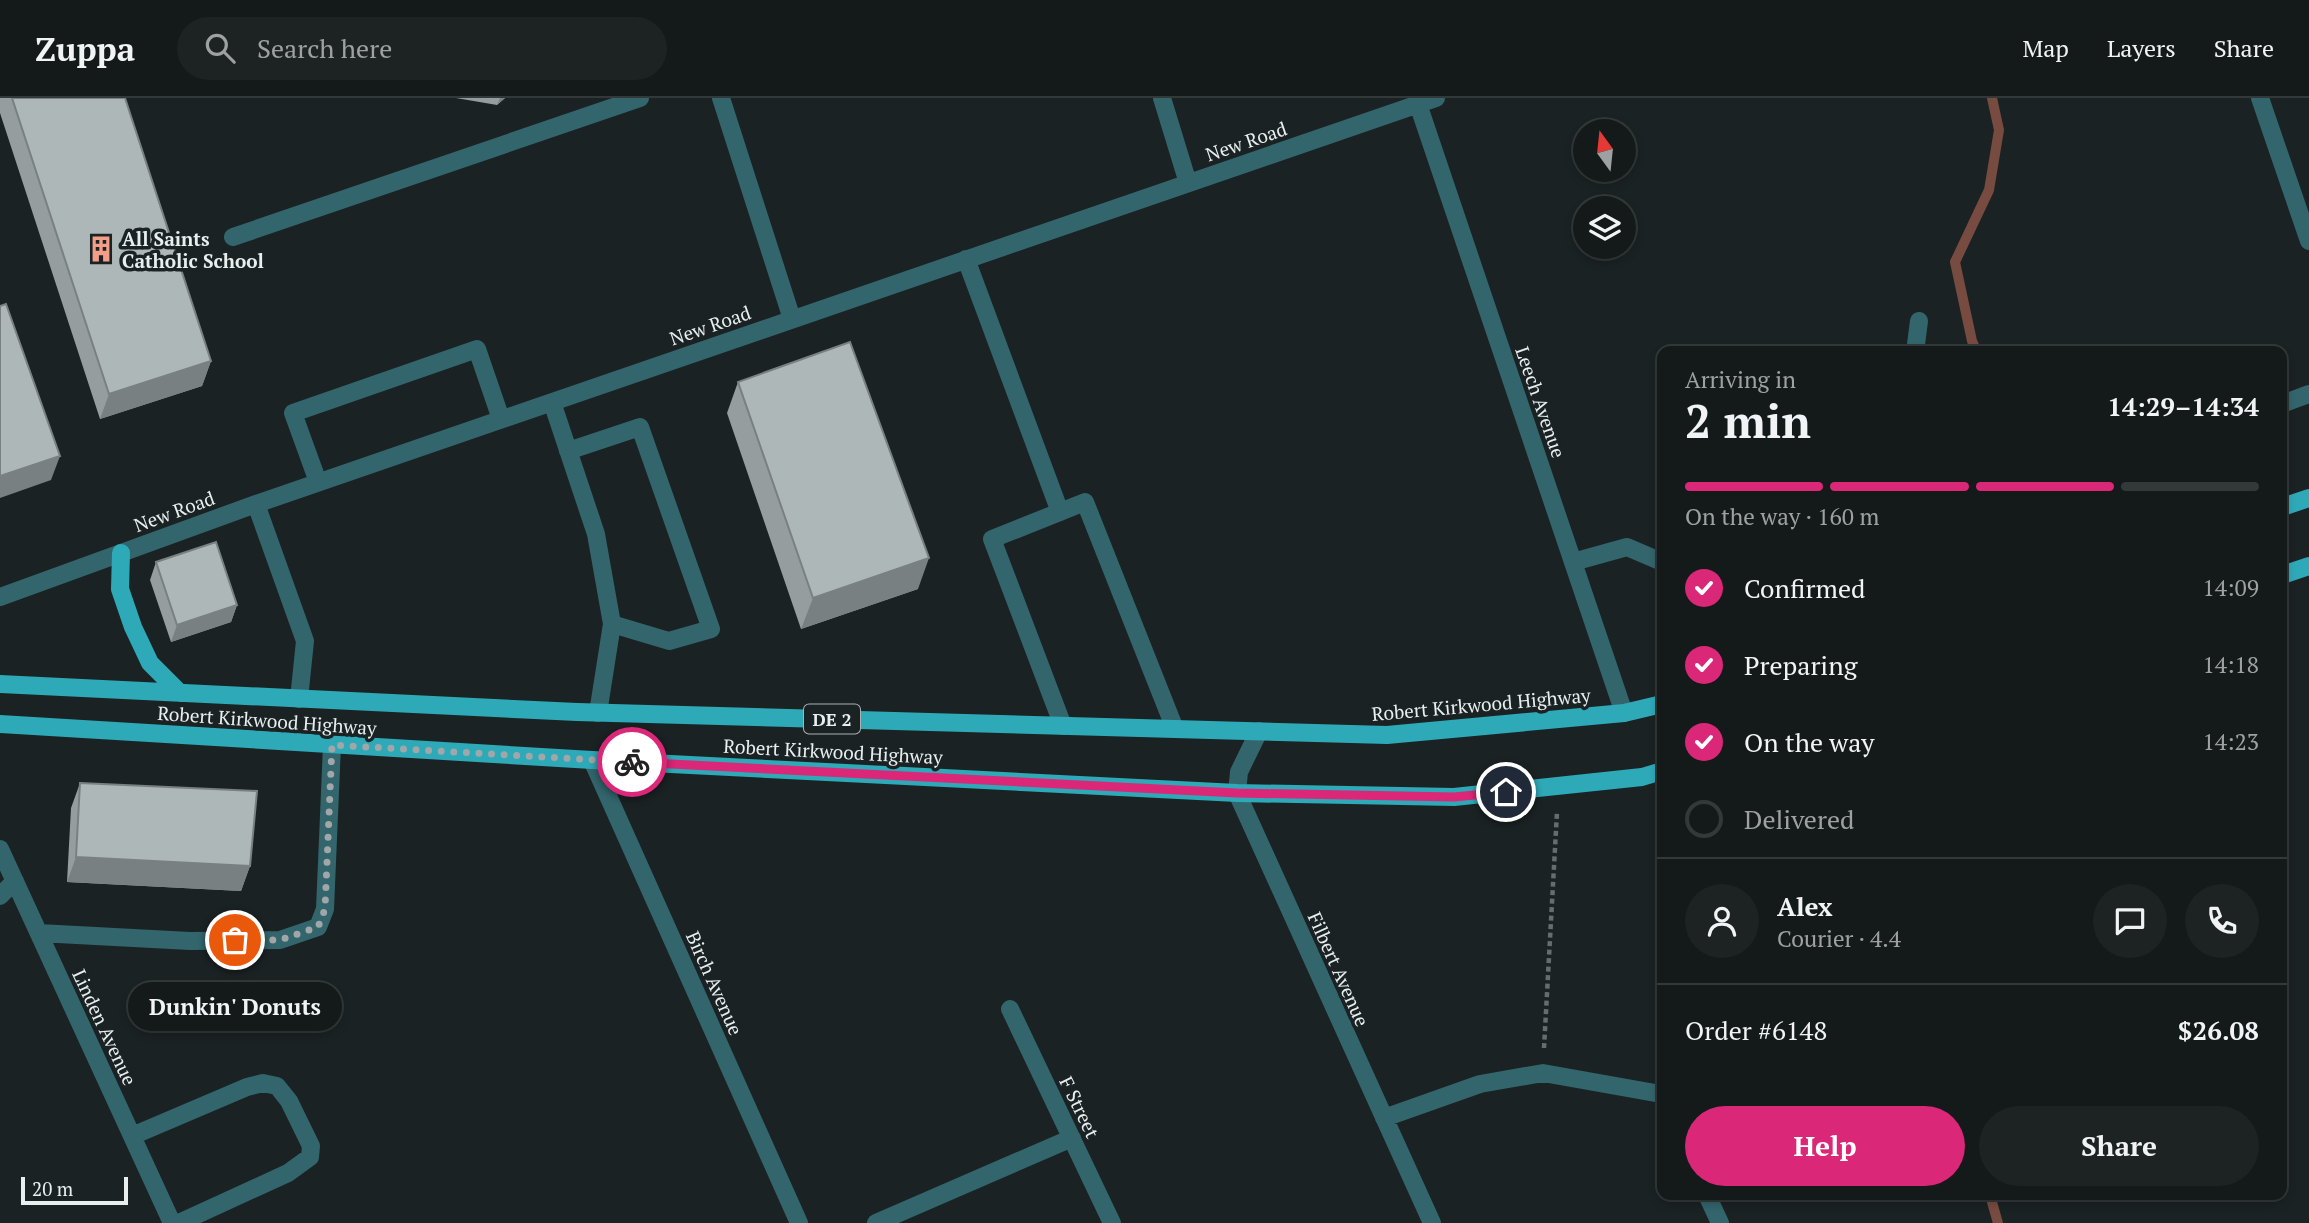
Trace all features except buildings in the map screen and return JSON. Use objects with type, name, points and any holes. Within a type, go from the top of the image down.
[{"type":"main road","points":[[2287,505],[2309,498]]},
{"type":"main road","points":[[121,553],[120,589],[133,627],[150,663],[180,693]]},
{"type":"main road","points":[[2287,573],[2309,566]]},
{"type":"main road","name":"Robert Kirkwood Highway","points":[[0,684],[598,713],[1387,734],[1624,713],[1657,705]]},
{"type":"main road","name":"Robert Kirkwood Highway","points":[[0,724],[592,760],[1237,793],[1454,797],[1642,777],[1657,772]]},
{"type":"street","points":[[233,237],[640,98]]},
{"type":"street","points":[[721,98],[792,319]]},
{"type":"street","points":[[1162,98],[1188,183]]},
{"type":"street","name":"New Road","points":[[0,597],[318,482],[1436,98]]},
{"type":"street","points":[[2260,98],[2309,242]]},
{"type":"street","name":"Leech Avenue","points":[[1418,104],[1624,713]]},
{"type":"street","points":[[966,259],[1060,512]]},
{"type":"street","points":[[1916,346],[1919,321]]},
{"type":"street","points":[[318,482],[293,413],[390,378],[477,349],[501,419]]},
{"type":"street","points":[[2287,402],[2309,394]]},
{"type":"street","points":[[552,402],[596,534],[612,624],[598,713]]},
{"type":"street","points":[[568,451],[640,427],[710,629],[668,641],[612,624]]},
{"type":"street","points":[[1063,726],[992,539],[1085,502],[1175,729]]},
{"type":"street","points":[[256,504],[305,642],[299,699]]},
{"type":"street","points":[[1573,562],[1627,547],[1657,560]]},
{"type":"street","points":[[1237,793],[1239,772],[1259,731]]},
{"type":"street","points":[[39,933],[190,941],[280,940],[318,927],[325,909],[332,745]]},
{"type":"street","name":"Birch Avenue","points":[[592,760],[799,1223]]},
{"type":"street","name":"Filbert Avenue","points":[[1237,793],[1432,1223]]},
{"type":"street","name":"Linden Avenue","points":[[0,849],[172,1223]]},
{"type":"street","points":[[0,896],[15,881]]},
{"type":"street","name":"F Street","points":[[1010,1009],[1112,1223]]},
{"type":"street","points":[[1384,1118],[1480,1084],[1543,1073],[1657,1093]]},
{"type":"street","points":[[132,1136],[247,1087],[263,1083],[276,1086],[289,1101],[310,1146],[310,1157],[288,1173],[179,1223]]},
{"type":"street","points":[[876,1223],[1072,1138]]},
{"type":"street","points":[[1709,1200],[1720,1223]]},
{"type":"path","points":[[1543,1073],[1558,786]]},
{"type":"waterway","points":[[1974,346],[1955,262],[1989,190],[1999,130],[1992,98]]},
{"type":"waterway","points":[[1991,1200],[1998,1223]]},
{"type":"way so far","points":[[235,940],[280,940],[318,927],[325,909],[332,745],[632,762]]},
{"type":"place","name":"All Saints Catholic School","points":[[101,249]]},
{"type":"place","name":"Dunkin' Donuts","points":[[235,940]]},
{"type":"route","points":[[632,762],[1237,793],[1454,797],[1506,792]]}]
